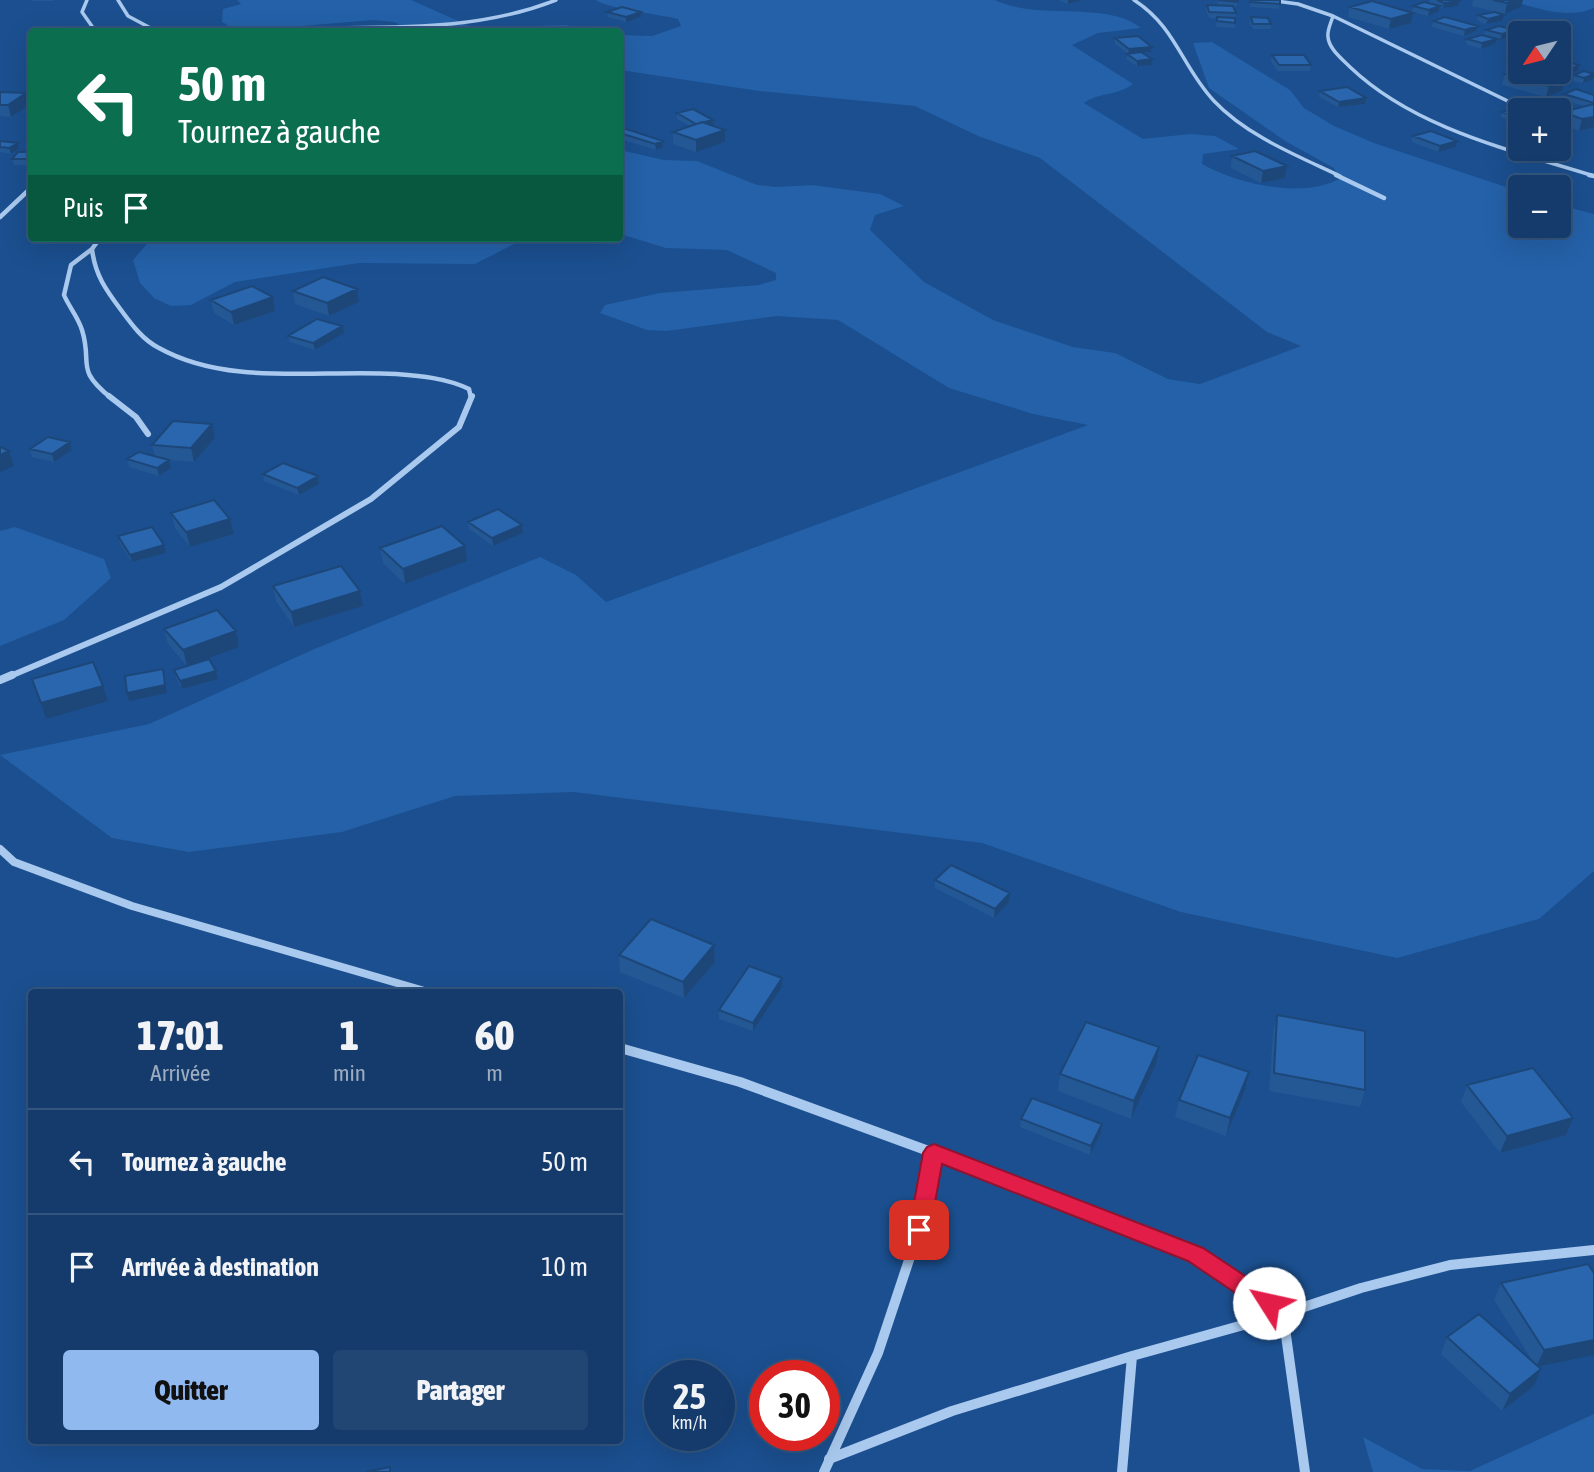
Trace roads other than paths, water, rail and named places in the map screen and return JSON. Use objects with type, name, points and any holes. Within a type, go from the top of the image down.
[{"type":"street","points":[[87,0],[82,12],[93,28]]},
{"type":"street","points":[[118,0],[119,7],[128,17],[150,28]]},
{"type":"street","points":[[321,28],[459,23],[520,14],[556,0]]},
{"type":"street","points":[[1134,0],[1159,18],[1178,41],[1193,74],[1216,103],[1277,143],[1384,198]]},
{"type":"street","points":[[1269,0],[1298,4],[1333,16],[1508,101]]},
{"type":"street","points":[[1333,16],[1328,34],[1331,45],[1351,69],[1388,96],[1455,128],[1594,176]]},
{"type":"street","points":[[0,217],[28,191]]},
{"type":"street","points":[[97,242],[71,265],[64,295],[83,334],[82,355],[88,375],[98,386],[132,411],[148,434]]},
{"type":"street","points":[[0,680],[221,587],[298,543],[371,499],[441,444],[459,427],[472,396],[469,389],[460,384],[436,378],[353,371],[248,371],[217,368],[183,360],[142,337],[131,324],[93,271],[92,249]]},
{"type":"street","points":[[0,849],[14,862],[132,906],[418,989]]},
{"type":"street","points":[[623,1049],[740,1083],[934,1153],[1196,1255],[1255,1292],[1283,1314],[1305,1472]]},
{"type":"street","points":[[824,1472],[878,1353],[919,1230],[934,1153]]},
{"type":"street","points":[[829,1459],[952,1412],[1361,1289],[1450,1265],[1594,1250]]},
{"type":"street","points":[[1122,1472],[1132,1356]]}]
